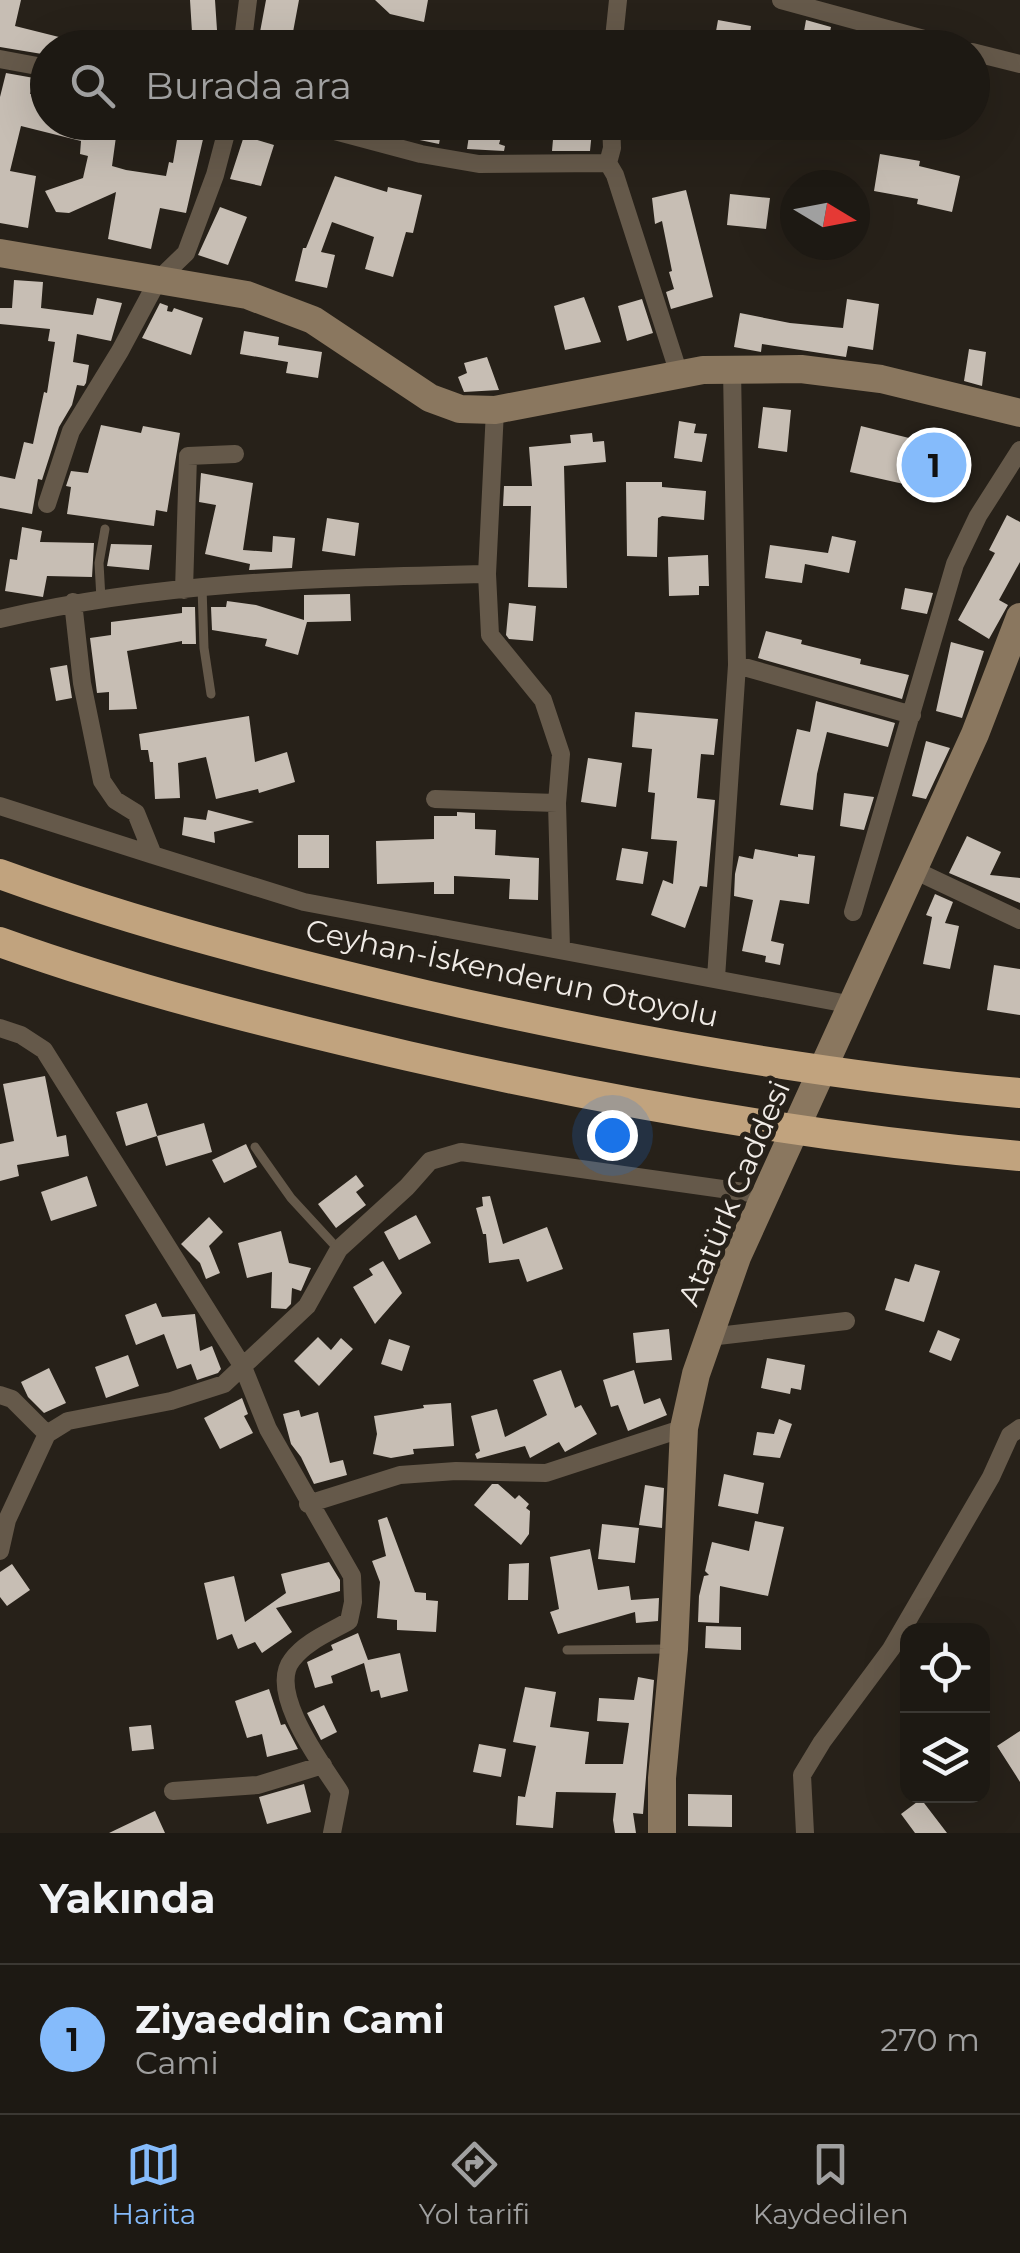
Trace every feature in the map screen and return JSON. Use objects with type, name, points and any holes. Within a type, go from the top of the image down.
[{"type":"highway","name":"Ceyhan-İskenderun Otoyolu","points":[[0,874],[72,900],[326,972],[568,1028],[793,1065],[1020,1093]]},
{"type":"highway","points":[[0,942],[53,961],[292,1029],[556,1090],[759,1124],[942,1150],[1020,1156]]},
{"type":"street","points":[[244,30],[248,0]]},
{"type":"street","points":[[615,30],[618,0]]},
{"type":"street","points":[[781,0],[891,30]]},
{"type":"street","points":[[990,56],[1020,64]]},
{"type":"street","points":[[0,58],[30,64]]},
{"type":"street","points":[[47,504],[71,432],[158,280],[186,253],[224,140]]},
{"type":"street","points":[[368,140],[479,164],[608,164]]},
{"type":"street","points":[[612,140],[608,164],[615,175],[679,374]]},
{"type":"street","points":[[0,253],[247,295],[313,320],[430,398],[460,409],[495,410],[679,374],[801,369],[881,380],[1020,412]]},
{"type":"street","points":[[716,978],[737,665],[732,369]]},
{"type":"street","points":[[495,410],[487,574],[490,635],[543,700],[561,754],[561,949]]},
{"type":"street","points":[[854,912],[954,564],[978,516],[1020,450]]},
{"type":"street","points":[[193,588],[188,456],[234,454]]},
{"type":"street","points":[[0,619],[73,602],[284,578],[487,574]]},
{"type":"street","points":[[73,602],[82,683],[102,781],[115,800],[136,813],[153,855]]},
{"type":"street","name":"Atatürk Caddesi","points":[[662,1833],[684,1428],[696,1374],[736,1257],[976,734],[1020,616]]},
{"type":"street","points":[[737,665],[912,715]]},
{"type":"street","points":[[435,798],[558,803]]},
{"type":"street","points":[[0,806],[304,902],[853,1005]]},
{"type":"street","points":[[912,869],[1020,920]]},
{"type":"street","points":[[0,1028],[21,1035],[44,1050],[244,1367],[268,1429],[352,1576],[349,1621],[302,1649],[288,1664],[284,1682],[303,1734],[340,1792],[332,1833]]},
{"type":"street","points":[[0,1551],[7,1520],[48,1434],[68,1421],[171,1400],[224,1384],[307,1306],[339,1249],[430,1161],[461,1152],[765,1196]]},
{"type":"street","points":[[709,1337],[846,1321]]},
{"type":"street","points":[[0,1395],[12,1399],[48,1434]]},
{"type":"street","points":[[308,1504],[400,1475],[456,1471],[546,1473],[684,1428]]},
{"type":"street","points":[[805,1833],[802,1774],[891,1649],[992,1477],[1010,1435],[1020,1428]]},
{"type":"street","points":[[173,1791],[258,1785],[323,1765]]},
{"type":"lane","points":[[102,599],[99,563],[105,528]]},
{"type":"lane","points":[[193,588],[211,694]]},
{"type":"lane","points":[[254,1147],[291,1198],[339,1249]]},
{"type":"lane","points":[[567,1650],[674,1649]]},
{"type":"building","points":[[0,0],[21,0],[15,26],[31,30],[30,52],[0,47]]},
{"type":"building","points":[[190,0],[215,0],[217,30],[192,30]]},
{"type":"building","points":[[266,0],[299,0],[293,30],[260,30]]},
{"type":"building","points":[[375,0],[428,0],[424,22],[390,14]]},
{"type":"building","points":[[718,20],[751,26],[750,30],[716,30]]},
{"type":"building","points":[[806,20],[831,27],[830,30],[804,30]]},
{"type":"building","points":[[6,73],[30,77],[30,128],[21,126],[10,171],[36,176],[28,228],[0,223],[0,97]]},
{"type":"building","points":[[77,140],[116,140],[112,166],[166,176],[177,140],[203,140],[186,213],[160,208],[151,249],[108,239],[116,192],[69,213],[56,212],[45,191],[83,178],[88,156],[80,154],[81,141]]},
{"type":"building","points":[[243,140],[274,145],[261,186],[230,179]]},
{"type":"building","points":[[468,140],[500,140],[499,144],[505,146],[504,151],[467,149]]},
{"type":"building","points":[[553,140],[591,140],[590,151],[552,151]]},
{"type":"building","points":[[880,154],[920,161],[919,166],[960,176],[952,212],[917,204],[918,199],[874,191]]},
{"type":"building","points":[[335,176],[387,192],[388,187],[422,195],[413,233],[406,232],[393,277],[365,269],[374,237],[332,222],[321,252],[335,255],[327,288],[295,281],[303,248]]},
{"type":"building","points":[[686,190],[713,297],[671,309],[666,292],[674,289],[669,272],[672,271],[662,221],[655,224],[652,198]]},
{"type":"building","points":[[730,194],[770,198],[766,229],[727,225]]},
{"type":"building","points":[[220,207],[247,217],[228,265],[198,255]]},
{"type":"building","points":[[14,280],[43,282],[41,308],[93,315],[97,298],[122,303],[111,341],[77,334],[73,362],[89,365],[86,383],[77,385],[72,405],[59,427],[42,480],[38,479],[32,514],[0,508],[0,476],[15,479],[24,442],[33,444],[55,342],[48,341],[50,329],[0,324],[0,308],[12,308]]},
{"type":"building","points":[[584,297],[601,342],[565,350],[554,306]]},
{"type":"building","points":[[642,299],[653,333],[627,341],[618,306]]},
{"type":"building","points":[[847,299],[879,304],[873,350],[848,346],[846,357],[762,344],[761,352],[734,347],[740,313],[843,328]]},
{"type":"building","points":[[160,303],[168,306],[167,311],[174,308],[203,318],[191,355],[142,338]]},
{"type":"building","points":[[244,331],[279,337],[278,345],[322,352],[318,378],[286,373],[288,362],[240,354]]},
{"type":"building","points":[[969,349],[986,352],[982,386],[964,381]]},
{"type":"building","points":[[487,357],[499,390],[464,392],[458,377],[467,373],[464,363]]},
{"type":"building","points":[[763,407],[791,410],[787,452],[758,448]]},
{"type":"building","points":[[679,421],[696,424],[694,433],[707,434],[702,462],[674,458]]},
{"type":"building","points":[[101,425],[141,433],[143,426],[180,433],[167,512],[156,510],[154,526],[67,514],[71,487],[66,486],[71,471],[88,473]]},
{"type":"building","points":[[861,426],[965,447],[953,495],[850,472]]},
{"type":"building","points":[[592,433],[593,442],[604,441],[606,462],[564,466],[567,588],[528,587],[531,506],[503,506],[504,486],[532,486],[529,447],[571,443],[570,435]]},
{"type":"building","points":[[201,473],[253,483],[243,550],[272,552],[273,536],[295,538],[292,568],[249,570],[250,564],[205,554],[216,505],[199,502]]},
{"type":"building","points":[[626,482],[662,482],[662,487],[706,491],[704,520],[662,516],[658,518],[657,557],[627,556]]},
{"type":"building","points":[[1007,515],[1020,522],[1020,562],[999,600],[1008,605],[989,639],[958,620],[995,553],[989,550]]},
{"type":"building","points":[[327,518],[359,523],[355,556],[322,551]]},
{"type":"building","points":[[22,527],[42,531],[40,542],[94,543],[92,577],[47,576],[43,597],[5,591],[10,559],[17,560]]},
{"type":"building","points":[[832,536],[856,541],[849,573],[805,564],[802,583],[765,578],[770,545],[828,553]]},
{"type":"building","points":[[111,544],[152,545],[149,570],[107,566]]},
{"type":"building","points":[[708,555],[709,586],[699,586],[699,595],[669,596],[668,557]]},
{"type":"building","points":[[905,588],[933,593],[927,614],[901,609]]},
{"type":"building","points":[[350,594],[351,621],[307,622],[298,655],[265,646],[267,639],[212,630],[211,607],[226,607],[227,601],[256,605],[304,620],[304,595]]},
{"type":"building","points":[[509,603],[536,606],[533,641],[509,639],[506,635]]},
{"type":"building","points":[[182,607],[195,607],[196,644],[182,641],[127,651],[137,709],[109,710],[109,692],[97,693],[90,638],[111,635],[111,622],[182,613]]},
{"type":"building","points":[[766,631],[861,659],[860,664],[909,675],[902,699],[758,658]]},
{"type":"building","points":[[951,642],[984,651],[962,718],[936,711]]},
{"type":"building","points":[[67,665],[72,698],[56,701],[50,668]]},
{"type":"building","points":[[816,701],[895,723],[888,747],[827,732],[813,810],[780,805],[797,729],[810,732]]},
{"type":"building","points":[[635,712],[718,719],[714,755],[701,754],[697,798],[715,800],[707,887],[700,886],[685,928],[651,915],[663,880],[673,884],[677,841],[651,839],[655,793],[648,792],[652,749],[632,747]]},
{"type":"building","points":[[249,716],[255,762],[287,752],[295,782],[259,793],[258,789],[216,799],[206,757],[178,763],[180,798],[155,799],[153,762],[148,750],[141,750],[139,734]]},
{"type":"building","points":[[926,741],[950,748],[926,799],[912,796]]},
{"type":"building","points":[[588,758],[622,763],[616,807],[581,802]]},
{"type":"building","points":[[844,793],[874,797],[864,830],[840,826]]},
{"type":"building","points":[[208,810],[254,822],[214,832],[215,843],[182,835],[184,817],[206,820]]},
{"type":"building","points":[[457,812],[475,813],[475,829],[496,830],[495,855],[539,858],[538,900],[509,899],[510,879],[454,876],[454,894],[434,894],[434,882],[377,884],[376,841],[434,839],[434,816],[457,816]]},
{"type":"building","points":[[298,835],[329,835],[329,868],[298,868]]},
{"type":"building","points":[[967,836],[1001,852],[990,875],[1020,878],[1020,903],[949,873]]},
{"type":"building","points":[[622,848],[648,852],[643,884],[616,880]]},
{"type":"building","points":[[755,849],[815,856],[809,904],[780,900],[771,941],[784,944],[780,965],[765,962],[766,956],[742,951],[753,900],[734,896],[735,874],[739,856],[753,859]]},
{"type":"building","points":[[935,894],[953,902],[945,923],[959,926],[950,969],[923,964],[932,917],[926,915]]},
{"type":"building","points":[[994,965],[1020,969],[1020,1015],[987,1010]]},
{"type":"building","points":[[45,1076],[57,1137],[66,1135],[69,1156],[17,1165],[19,1176],[0,1181],[0,1144],[14,1141],[3,1084]]},
{"type":"building","points":[[147,1103],[157,1136],[126,1146],[116,1112]]},
{"type":"building","points":[[204,1123],[212,1152],[166,1166],[157,1136]]},
{"type":"building","points":[[246,1144],[257,1167],[224,1183],[212,1160]]},
{"type":"building","points":[[356,1175],[364,1186],[356,1192],[366,1205],[336,1228],[318,1204]]},
{"type":"building","points":[[87,1176],[97,1206],[51,1221],[41,1192]]},
{"type":"building","points":[[490,1196],[503,1244],[547,1227],[563,1269],[527,1282],[519,1259],[489,1263],[486,1234],[476,1208],[483,1206],[482,1197]]},
{"type":"building","points":[[416,1215],[431,1243],[399,1260],[384,1232]]},
{"type":"building","points":[[209,1217],[223,1232],[209,1246],[220,1273],[206,1279],[200,1263],[181,1244]]},
{"type":"building","points":[[281,1231],[289,1263],[311,1268],[301,1291],[292,1288],[291,1304],[286,1309],[271,1308],[272,1272],[247,1278],[238,1243]]},
{"type":"building","points":[[383,1261],[402,1293],[375,1324],[353,1287],[373,1275],[369,1269]]},
{"type":"building","points":[[915,1264],[940,1271],[924,1322],[885,1310],[895,1278],[909,1282]]},
{"type":"building","points":[[156,1303],[162,1317],[195,1314],[200,1351],[212,1346],[221,1369],[218,1373],[197,1380],[191,1364],[177,1369],[164,1334],[136,1345],[125,1315]]},
{"type":"building","points":[[669,1329],[672,1360],[636,1363],[633,1333]]},
{"type":"building","points":[[938,1330],[960,1339],[951,1361],[929,1352]]},
{"type":"building","points":[[318,1337],[331,1350],[341,1338],[353,1349],[319,1386],[294,1361]]},
{"type":"building","points":[[389,1339],[410,1346],[402,1371],[381,1364]]},
{"type":"building","points":[[128,1355],[139,1386],[106,1398],[95,1367]]},
{"type":"building","points":[[767,1358],[805,1365],[801,1390],[791,1388],[790,1394],[761,1388]]},
{"type":"building","points":[[49,1368],[66,1403],[44,1413],[28,1397],[21,1382]]},
{"type":"building","points":[[561,1370],[575,1408],[581,1405],[597,1434],[565,1452],[559,1442],[530,1458],[525,1446],[477,1459],[475,1454],[480,1451],[471,1416],[497,1409],[505,1437],[547,1415],[533,1380]]},
{"type":"building","points":[[634,1370],[644,1404],[660,1398],[667,1415],[628,1431],[618,1405],[611,1407],[603,1380]]},
{"type":"building","points":[[242,1398],[248,1414],[244,1416],[253,1433],[220,1449],[204,1418]]},
{"type":"building","points":[[451,1403],[454,1446],[413,1449],[414,1454],[391,1458],[373,1454],[377,1434],[374,1416]]},
{"type":"building","points":[[299,1410],[301,1417],[318,1412],[330,1463],[343,1460],[347,1475],[314,1484],[291,1444],[283,1414]]},
{"type":"building","points":[[779,1419],[792,1424],[780,1458],[753,1455],[757,1432],[774,1434]]},
{"type":"building","points":[[724,1474],[764,1483],[758,1514],[718,1506]]},
{"type":"building","points":[[492,1484],[498,1484],[515,1499],[519,1495],[529,1504],[529,1534],[521,1545],[474,1505]]},
{"type":"building","points":[[645,1485],[664,1488],[662,1528],[639,1525]]},
{"type":"building","points":[[387,1517],[415,1592],[426,1593],[426,1600],[438,1601],[436,1632],[397,1630],[397,1620],[377,1618],[380,1582],[372,1561],[386,1556],[378,1520]]},
{"type":"building","points":[[755,1521],[784,1527],[768,1596],[720,1586],[719,1623],[698,1622],[699,1596],[704,1576],[709,1575],[705,1571],[712,1542],[749,1551]]},
{"type":"building","points":[[602,1524],[639,1528],[635,1563],[598,1559]]},
{"type":"building","points":[[590,1549],[598,1590],[629,1586],[631,1600],[659,1598],[658,1621],[636,1623],[635,1612],[558,1634],[550,1612],[559,1609],[550,1557]]},
{"type":"building","points":[[329,1562],[340,1580],[340,1591],[276,1608],[292,1632],[262,1653],[255,1642],[238,1649],[232,1634],[217,1640],[204,1583],[234,1576],[245,1622],[286,1593],[281,1574]]},
{"type":"building","points":[[529,1563],[528,1600],[508,1600],[509,1564]]},
{"type":"building","points":[[12,1564],[30,1590],[7,1606],[0,1597],[0,1572]]},
{"type":"building","points":[[706,1626],[741,1627],[741,1650],[705,1648]]},
{"type":"building","points":[[358,1633],[368,1660],[400,1653],[408,1691],[381,1698],[379,1690],[371,1692],[364,1663],[331,1676],[333,1683],[315,1688],[307,1662]]},
{"type":"building","points":[[638,1677],[654,1680],[643,1814],[633,1813],[636,1833],[615,1833],[616,1793],[556,1792],[553,1828],[516,1825],[518,1796],[525,1797],[536,1746],[513,1742],[525,1687],[556,1692],[550,1727],[589,1732],[585,1764],[623,1764],[629,1723],[597,1721],[599,1698],[634,1700]]},
{"type":"building","points":[[269,1689],[281,1725],[285,1724],[298,1749],[267,1757],[262,1734],[247,1738],[235,1701]]},
{"type":"building","points":[[324,1705],[337,1732],[321,1740],[307,1713]]},
{"type":"building","points":[[151,1725],[154,1749],[132,1751],[129,1727]]},
{"type":"building","points":[[1020,1731],[1020,1782],[997,1746]]},
{"type":"building","points":[[479,1744],[506,1749],[501,1777],[473,1772]]},
{"type":"building","points":[[304,1784],[311,1812],[267,1824],[259,1797]]},
{"type":"building","points":[[688,1794],[732,1795],[732,1827],[688,1826]]},
{"type":"building","points":[[916,1803],[924,1803],[947,1833],[915,1833],[901,1814]]},
{"type":"building","points":[[155,1811],[165,1833],[109,1833]]},
{"type":"place","name":"Ziyaeddin Cami","points":[[934,465]]}]
